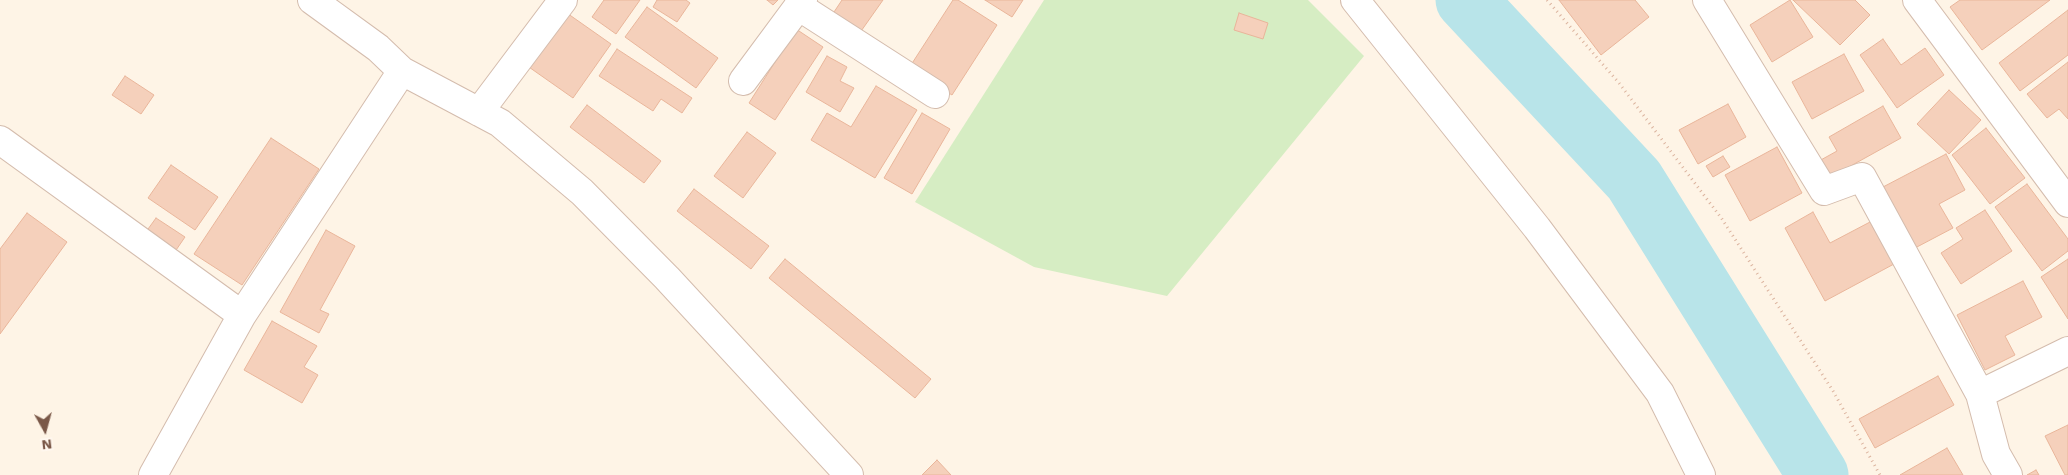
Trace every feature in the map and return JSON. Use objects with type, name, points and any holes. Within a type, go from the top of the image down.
[{"type":"street","points":[[312,0],[378,48],[402,71],[500,123],[582,192],[667,278],[849,475]]},
{"type":"street","points":[[478,112],[562,0]]},
{"type":"street","points":[[1355,0],[1537,228],[1660,393],[1701,475]]},
{"type":"street","points":[[1707,0],[1824,191],[1862,177],[1980,394],[1996,454],[2008,475]]},
{"type":"street","points":[[1917,0],[2068,203]]},
{"type":"street","points":[[743,81],[800,3],[935,94]]},
{"type":"street","points":[[152,475],[242,315],[402,71]]},
{"type":"street","points":[[0,140],[242,315]]},
{"type":"street","points":[[1980,394],[2068,352]]},
{"type":"path","points":[[1547,0],[1619,83],[1722,220],[1832,391],[1880,475]]},
{"type":"green space","points":[[1044,0],[1308,0],[1364,56],[1167,296],[1034,267],[915,202]]},
{"type":"building","points":[[604,0],[640,0],[616,34],[592,17]]},
{"type":"building","points":[[657,0],[686,0],[690,3],[677,22],[653,7]]},
{"type":"building","points":[[767,0],[778,0],[773,5]]},
{"type":"building","points":[[842,0],[883,0],[859,34],[832,15]]},
{"type":"building","points":[[953,0],[958,0],[997,25],[952,95],[909,68]]},
{"type":"building","points":[[985,0],[1023,0],[1012,17]]},
{"type":"building","points":[[1559,0],[1635,0],[1649,17],[1601,55]]},
{"type":"building","points":[[1790,0],[1813,37],[1772,62],[1750,25]]},
{"type":"building","points":[[1793,0],[1855,0],[1870,15],[1840,45]]},
{"type":"building","points":[[1960,0],[2050,0],[1982,50],[1950,7]]},
{"type":"building","points":[[647,7],[718,58],[696,88],[625,37]]},
{"type":"building","points":[[2068,10],[2068,55],[2020,91],[1999,63]]},
{"type":"building","points":[[564,11],[611,44],[573,98],[526,65]]},
{"type":"building","points":[[1239,13],[1268,23],[1263,39],[1234,30]]},
{"type":"building","points":[[796,29],[823,47],[775,120],[749,103]]},
{"type":"building","points":[[1883,39],[1901,65],[1925,48],[1944,75],[1897,108],[1860,55]]},
{"type":"building","points":[[617,49],[692,98],[682,113],[661,99],[653,111],[599,76]]},
{"type":"building","points":[[1844,54],[1864,91],[1812,119],[1792,82]]},
{"type":"building","points":[[827,56],[847,67],[840,81],[854,88],[840,112],[806,92]]},
{"type":"building","points":[[2068,62],[2068,119],[2059,109],[2047,118],[2027,94]]},
{"type":"building","points":[[125,76],[154,95],[141,114],[112,95]]},
{"type":"building","points":[[876,86],[917,110],[875,178],[811,140],[827,113],[851,127]]},
{"type":"building","points":[[1949,90],[1981,120],[1949,154],[1917,124]]},
{"type":"building","points":[[1728,104],[1746,137],[1698,164],[1679,130]]},
{"type":"building","points":[[587,105],[661,161],[644,183],[570,127]]},
{"type":"building","points":[[1883,106],[1901,138],[1829,178],[1819,161],[1837,151],[1829,137]]},
{"type":"building","points":[[922,113],[950,129],[912,194],[884,178]]},
{"type":"building","points":[[1986,128],[2025,178],[1990,204],[1952,155]]},
{"type":"building","points":[[747,132],[776,153],[743,198],[714,176]]},
{"type":"building","points":[[271,138],[319,169],[242,285],[194,254]]},
{"type":"building","points":[[1777,147],[1802,193],[1750,221],[1725,175]]},
{"type":"building","points":[[1946,154],[1965,190],[1939,204],[1953,228],[1915,248],[1883,187]]},
{"type":"building","points":[[1723,156],[1730,167],[1713,177],[1706,166]]},
{"type":"building","points":[[171,165],[218,197],[195,230],[148,198]]},
{"type":"building","points":[[2027,184],[2068,239],[2068,251],[2042,271],[1995,207]]},
{"type":"building","points":[[694,189],[769,246],[751,269],[677,211]]},
{"type":"building","points":[[1985,210],[2012,251],[1961,284],[1941,253],[1963,239],[1956,228]]},
{"type":"building","points":[[1813,212],[1830,243],[1870,222],[1894,264],[1825,301],[1785,228]]},
{"type":"building","points":[[27,213],[67,242],[0,334],[0,249]]},
{"type":"building","points":[[156,218],[185,237],[172,256],[143,236]]},
{"type":"building","points":[[326,230],[355,246],[320,310],[329,314],[319,333],[280,312]]},
{"type":"building","points":[[785,259],[931,379],[915,398],[769,278]]},
{"type":"building","points":[[2068,259],[2068,319],[2041,277]]},
{"type":"building","points":[[2023,281],[2042,317],[2005,336],[2015,355],[1985,370],[1957,315]]},
{"type":"building","points":[[272,321],[317,346],[304,367],[318,375],[302,403],[244,370]]},
{"type":"building","points":[[1938,376],[1954,405],[1875,448],[1859,419]]},
{"type":"building","points":[[2068,425],[2068,475],[2065,475],[2045,436]]},
{"type":"building","points":[[1947,448],[1963,475],[1900,475]]},
{"type":"building","points":[[937,460],[951,475],[922,475]]},
{"type":"building","points":[[2036,470],[2039,475],[2027,475]]},
{"type":"waterway","points":[[1466,0],[1634,180],[1818,475]]}]
